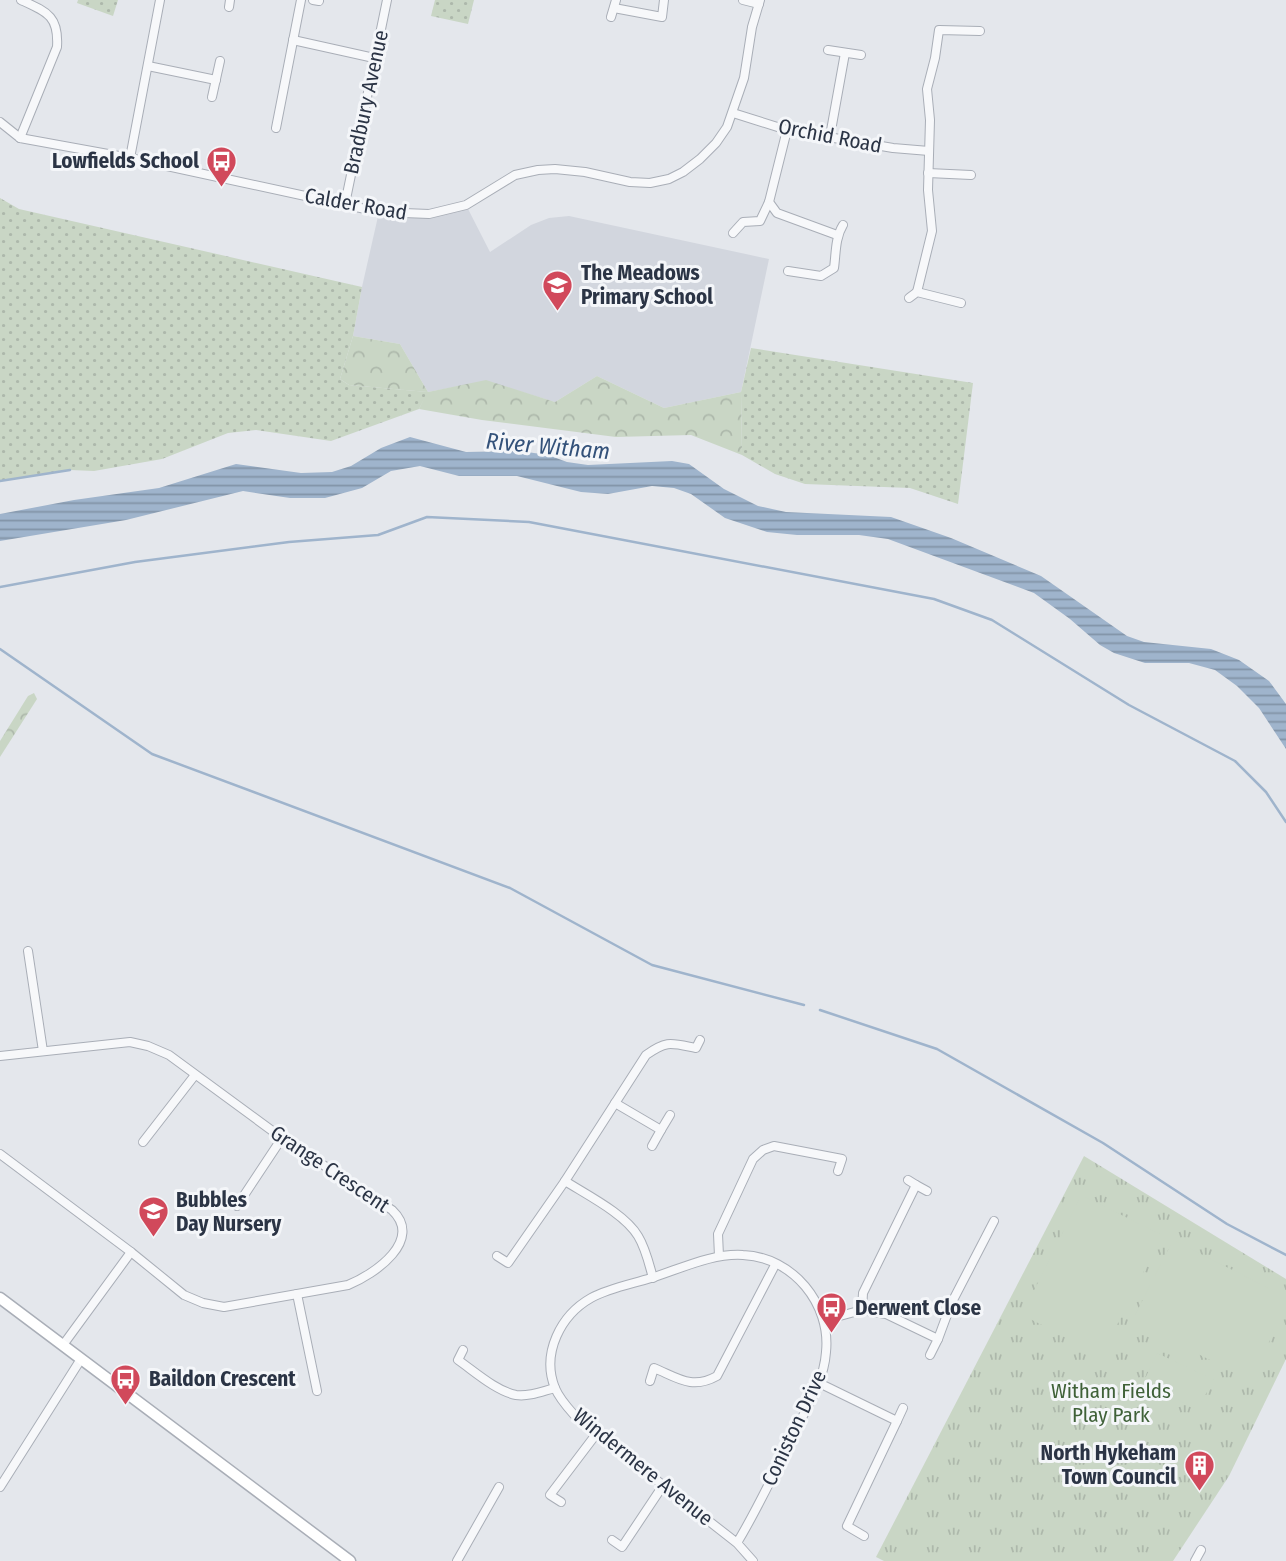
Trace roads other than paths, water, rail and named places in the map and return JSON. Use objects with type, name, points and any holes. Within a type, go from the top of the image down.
[{"type":"street","points":[[20,138],[57,47],[58,31],[54,20],[44,11],[21,0]]},
{"type":"street","points":[[130,158],[160,0]]},
{"type":"street","points":[[276,128],[301,0]]},
{"type":"street","name":"Bradbury Avenue","points":[[345,204],[387,0]]},
{"type":"street","points":[[614,8],[662,17],[664,0]]},
{"type":"street","points":[[743,0],[759,2]]},
{"type":"street","name":"Calder Road","points":[[0,122],[20,138],[130,158],[379,212],[429,214],[466,205],[516,176],[546,170],[585,172],[630,182],[650,183],[669,179],[700,159],[727,127],[744,78],[759,2]]},
{"type":"street","points":[[929,29],[980,31]]},
{"type":"street","points":[[909,298],[917,292],[932,231],[928,190],[930,120],[927,89],[939,30]]},
{"type":"street","points":[[293,40],[374,58]]},
{"type":"street","points":[[828,50],[860,55]]},
{"type":"street","points":[[831,136],[845,52]]},
{"type":"street","points":[[212,97],[220,61]]},
{"type":"street","points":[[148,66],[216,80]]},
{"type":"street","name":"Orchid Road","points":[[733,113],[787,130],[893,148],[929,151]]},
{"type":"street","points":[[733,233],[743,222],[760,221],[769,202],[787,130]]},
{"type":"street","points":[[928,173],[971,175]]},
{"type":"street","points":[[769,202],[777,213],[837,235]]},
{"type":"street","points":[[788,271],[821,276],[834,268],[837,235],[843,225]]},
{"type":"street","points":[[917,292],[961,303]]},
{"type":"street","points":[[28,951],[43,1051]]},
{"type":"street","points":[[497,1256],[508,1263],[565,1181],[646,1055],[661,1045],[675,1044],[696,1048],[700,1040]]},
{"type":"street","name":"Grange Crescent","points":[[0,1056],[130,1042],[169,1055],[282,1138],[392,1210],[403,1224],[402,1235],[391,1255],[367,1277],[348,1285],[224,1307],[203,1303],[184,1295],[0,1154]]},
{"type":"street","points":[[143,1142],[195,1075]]},
{"type":"street","points":[[615,1103],[661,1130]]},
{"type":"street","points":[[652,1146],[670,1115]]},
{"type":"street","points":[[237,1206],[282,1138]]},
{"type":"street","points":[[719,1256],[718,1234],[753,1159],[763,1150],[774,1146],[842,1159],[838,1171]]},
{"type":"street","points":[[908,1180],[927,1191]]},
{"type":"street","points":[[565,1181],[628,1224],[646,1251],[653,1278]]},
{"type":"street","points":[[862,1310],[863,1293],[916,1185]]},
{"type":"street","points":[[930,1355],[939,1339],[951,1304],[994,1221]]},
{"type":"street","points":[[63,1345],[131,1252]]},
{"type":"street","points":[[463,1350],[457,1360],[501,1388],[515,1395],[533,1394],[555,1388],[551,1357],[554,1342],[568,1315],[594,1296],[719,1256],[744,1255],[775,1265],[717,1376],[706,1382],[690,1384],[654,1368],[650,1381]]},
{"type":"street","name":"Coniston Drive","points":[[737,1543],[753,1517],[819,1383],[827,1351],[825,1320],[811,1291],[794,1275],[775,1265]]},
{"type":"street","points":[[298,1294],[317,1391]]},
{"type":"street","points":[[0,1298],[350,1561]]},
{"type":"street","points":[[825,1320],[862,1310],[886,1314],[939,1339]]},
{"type":"street","points":[[0,1487],[81,1359]]},
{"type":"street","points":[[819,1383],[897,1421]]},
{"type":"street","name":"Windermere Avenue","points":[[555,1388],[577,1418],[737,1543],[753,1561]]},
{"type":"street","points":[[864,1536],[847,1526],[903,1408]]},
{"type":"street","points":[[550,1494],[597,1433]]},
{"type":"street","points":[[622,1547],[664,1484]]},
{"type":"street","points":[[457,1561],[499,1487]]},
{"type":"street","points":[[542,1489],[561,1502]]},
{"type":"street","points":[[612,1540],[630,1554]]},
{"type":"street","points":[[1195,1561],[1201,1550]]},
{"type":"water","points":[[410,437],[466,452],[520,451],[588,465],[672,461],[689,464],[724,489],[758,506],[786,512],[891,517],[951,538],[1041,576],[1127,636],[1144,642],[1211,649],[1239,660],[1269,681],[1286,704],[1286,749],[1259,708],[1237,686],[1215,670],[1189,663],[1145,663],[1114,653],[1034,593],[888,539],[859,535],[767,532],[725,518],[691,494],[674,488],[652,486],[608,494],[581,492],[517,476],[459,476],[420,466],[391,471],[362,488],[325,498],[290,498],[243,491],[126,520],[0,541],[0,514],[159,488],[236,464],[301,473],[332,472],[351,466],[381,448]]},
{"type":"waterway","points":[[0,481],[70,470]]},
{"type":"waterway","points":[[0,587],[135,562],[289,542],[378,535],[427,517],[529,522],[934,599],[992,620],[1129,705],[1235,761],[1266,792],[1286,822]]},
{"type":"waterway","points":[[0,649],[152,754],[510,888],[652,965],[804,1005]]},
{"type":"waterway","points":[[820,1010],[937,1049],[1103,1143],[1227,1224],[1286,1255]]},
{"type":"place","name":"Lowfields School","points":[[222,188]]},
{"type":"place","name":"The Meadows Primary School","points":[[558,312]]},
{"type":"place","name":"Bubbles Day Nursery","points":[[153,1239]]},
{"type":"place","name":"Derwent Close","points":[[832,1335]]},
{"type":"place","name":"Baildon Crescent","points":[[126,1406]]},
{"type":"place","name":"North Hykeham Town Council","points":[[1199,1492]]},
{"type":"water label","name":"River Witham","points":[[548,446]]},
{"type":"park label","name":"Witham Fields Play Park","points":[[1111,1403]]}]
